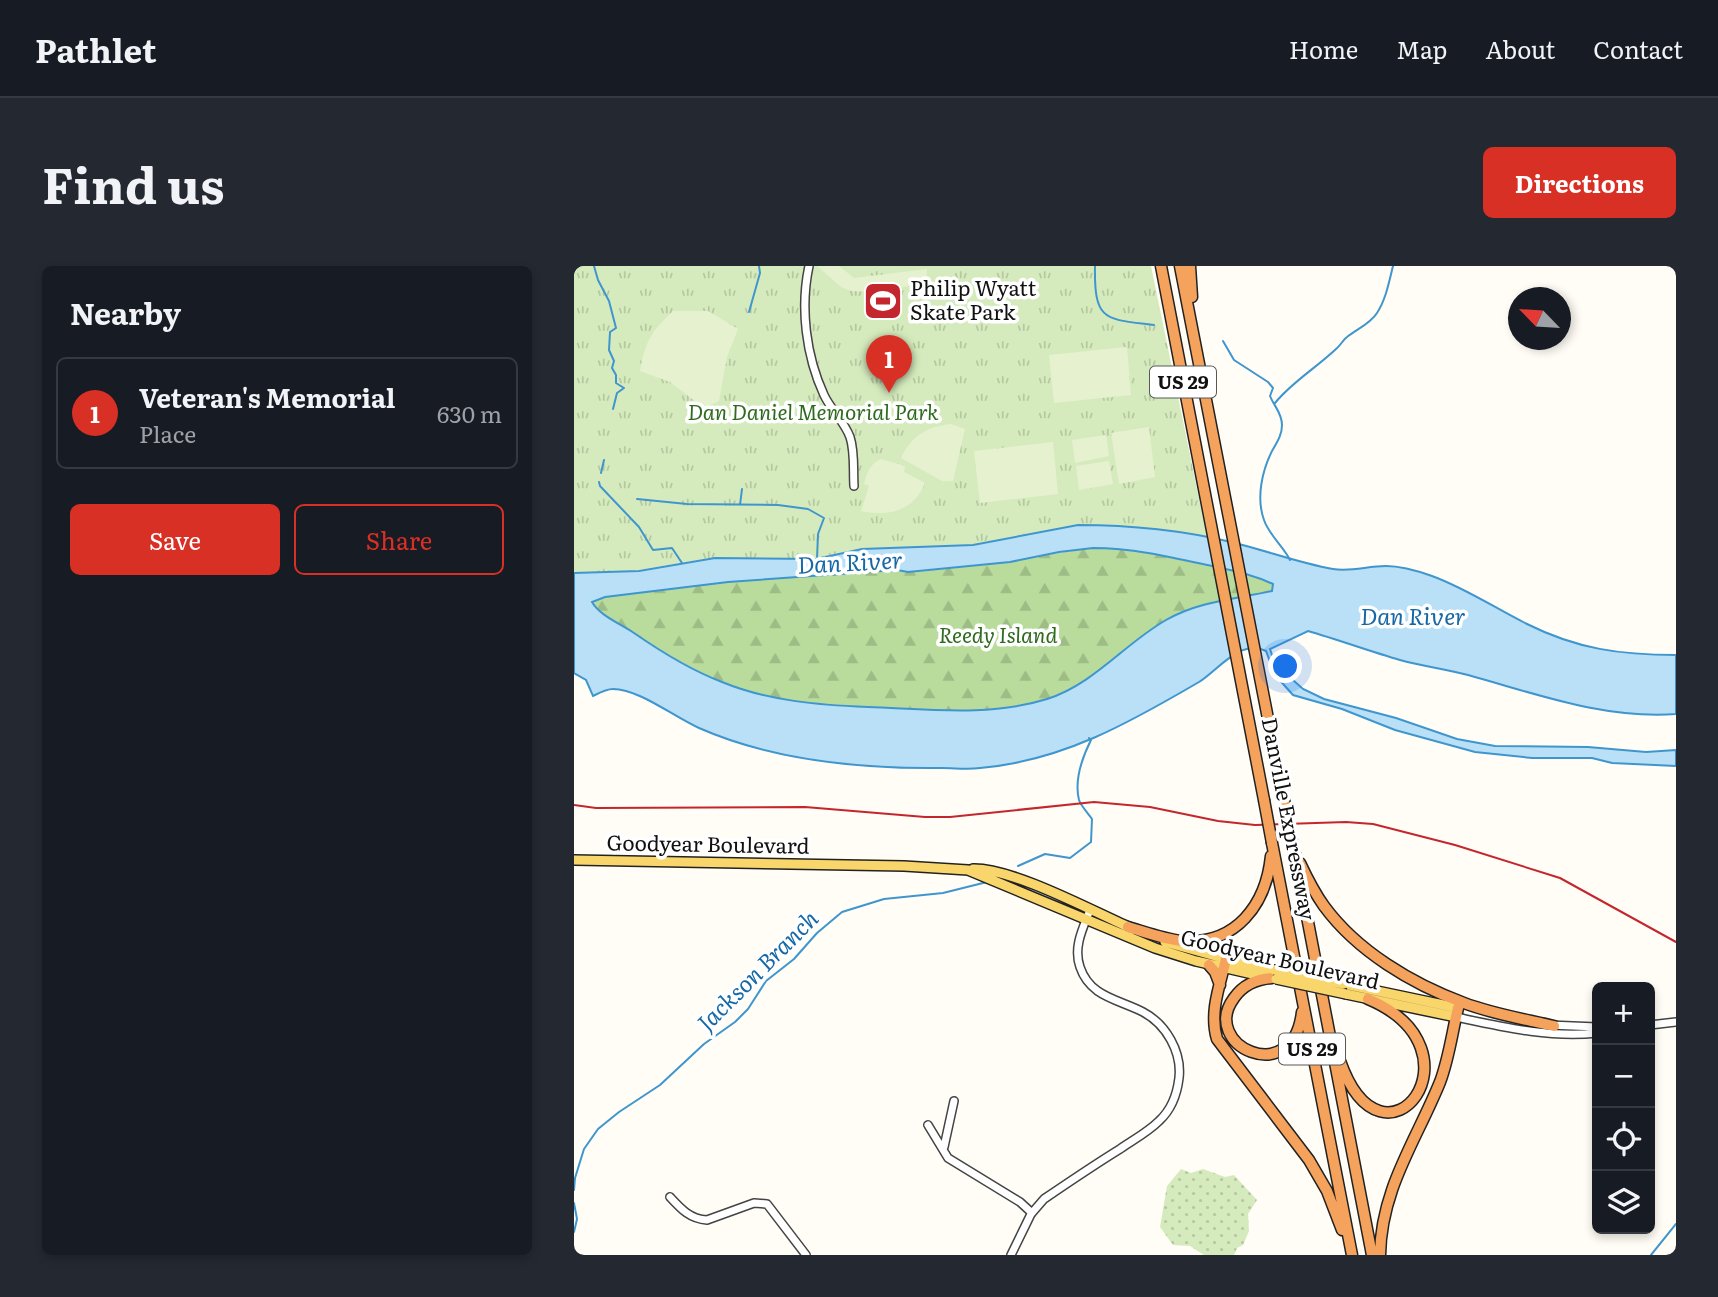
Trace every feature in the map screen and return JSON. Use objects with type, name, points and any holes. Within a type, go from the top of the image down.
[{"type":"highway","points":[[1155,266],[1179,359]]},
{"type":"highway","name":"Danville Expressway","points":[[1161,266],[1304,998],[1350,1255]]},
{"type":"highway","name":"Danville Expressway","points":[[1180,266],[1372,1255]]},
{"type":"highway","points":[[1190,266],[1195,316],[1206,376],[1205,391]]},
{"type":"highway","points":[[1128,927],[1183,941],[1207,939],[1232,929],[1254,909],[1264,892],[1273,844]]},
{"type":"highway","points":[[1293,848],[1315,894],[1334,918],[1360,943],[1393,967],[1426,986],[1465,1003],[1554,1026]]},
{"type":"highway","points":[[1225,964],[1214,1022],[1217,1039],[1318,1175],[1339,1221],[1350,1255]]},
{"type":"highway","points":[[1209,965],[1220,985]]},
{"type":"highway","points":[[1274,976],[1248,985],[1231,1003],[1227,1016],[1228,1028],[1242,1048],[1260,1055],[1283,1050],[1293,1041],[1300,1027],[1304,998]]},
{"type":"highway","points":[[1329,1029],[1333,1033],[1343,1072],[1361,1100],[1384,1112],[1400,1110],[1412,1103],[1420,1092],[1424,1076],[1423,1058],[1418,1042],[1402,1020],[1368,999]]},
{"type":"highway","points":[[1381,1255],[1382,1226],[1388,1197],[1441,1078],[1457,1013]]},
{"type":"main road","name":"Goodyear Boulevard","points":[[574,860],[904,866],[968,870],[1225,964],[1457,1013]]},
{"type":"main road","name":"Goodyear Boulevard","points":[[1088,915],[1155,948],[1209,965],[1225,964]]},
{"type":"main road","name":"Goodyear Boulevard","points":[[1345,989],[1368,999],[1457,1013]]},
{"type":"street","points":[[809,266],[805,305],[809,345],[824,395],[849,436],[854,486]]},
{"type":"street","points":[[1011,1255],[1032,1213],[1044,1199],[1157,1123],[1172,1104],[1178,1087],[1178,1060],[1171,1040],[1161,1026],[1142,1011],[1099,993],[1083,975],[1078,961],[1078,948],[1088,915]]},
{"type":"street","name":"Goodyear Boulevard","points":[[1457,1013],[1554,1026],[1592,1027]]},
{"type":"street","name":"Goodyear Boulevard","points":[[1457,1013],[1543,1034],[1592,1033]]},
{"type":"street","points":[[1655,1024],[1676,1022]]},
{"type":"street","points":[[944,1148],[954,1101]]},
{"type":"street","points":[[928,1125],[948,1158],[1020,1202],[1032,1213]]},
{"type":"street","points":[[670,1197],[686,1213],[696,1219],[707,1220],[754,1203],[763,1203],[771,1207],[804,1252],[792,1255]]},
{"type":"green space","name":"Dan Daniel Memorial Park","points":[[574,266],[1151,266],[1208,542],[986,546],[818,560],[711,558],[626,572],[574,573]]},
{"type":"green space","points":[[817,266],[839,266],[854,278],[927,269],[926,283],[883,290],[850,290],[840,286]]},
{"type":"green space","points":[[673,311],[708,311],[738,329],[727,357],[719,401],[704,408],[670,382],[640,371],[650,337]]},
{"type":"green space","points":[[1127,347],[1131,395],[1054,403],[1049,355]]},
{"type":"green space","points":[[951,424],[965,429],[953,481],[942,481],[901,458],[915,438],[935,427]]},
{"type":"green space","points":[[1149,427],[1155,477],[1119,484],[1111,433]]},
{"type":"green space","points":[[1106,435],[1109,456],[1075,463],[1072,440]]},
{"type":"green space","points":[[1053,442],[1058,494],[980,503],[974,451]]},
{"type":"green space","points":[[881,459],[905,466],[904,472],[925,483],[914,500],[899,510],[881,513],[861,511],[869,486],[864,484],[866,476],[872,466]]},
{"type":"green space","points":[[1109,461],[1113,484],[1079,490],[1076,466]]},
{"type":"green space","name":"Reedy Island","points":[[1093,548],[1155,554],[1238,572],[1273,584],[1273,591],[1218,601],[1166,620],[1080,684],[1047,699],[1025,705],[981,710],[850,706],[757,694],[688,666],[605,616],[592,602],[605,597],[728,582],[897,570],[902,572]]},
{"type":"green space","points":[[1181,1169],[1191,1173],[1203,1169],[1225,1177],[1234,1175],[1257,1200],[1248,1214],[1249,1231],[1243,1245],[1237,1248],[1234,1255],[1204,1255],[1190,1246],[1173,1245],[1160,1227],[1167,1186]]},
{"type":"water","name":"Dan River","points":[[1078,525],[1116,526],[1174,531],[1212,538],[1333,569],[1386,566],[1421,572],[1456,586],[1546,633],[1582,645],[1618,652],[1676,655],[1676,714],[1622,713],[1570,704],[1468,675],[1400,660],[1308,631],[1270,649],[1275,664],[1303,689],[1324,699],[1396,718],[1457,739],[1495,746],[1588,747],[1646,752],[1676,750],[1676,766],[1612,763],[1592,758],[1532,758],[1475,752],[1395,730],[1342,709],[1293,695],[1275,675],[1266,651],[1257,648],[1239,652],[1199,682],[1094,738],[1039,757],[970,769],[880,767],[818,761],[757,748],[699,728],[656,704],[623,690],[605,690],[593,696],[586,680],[574,673],[574,573],[639,571],[715,558],[816,559],[862,549],[973,545]],"holes":[[[1093,548],[1155,554],[1238,572],[1273,584],[1272,591],[1205,605],[1166,620],[1080,684],[1047,699],[1025,705],[981,710],[850,706],[757,694],[711,677],[677,660],[605,616],[592,602],[605,597],[728,582],[897,570],[908,572],[1010,562]]]},
{"type":"waterway","points":[[594,266],[609,301],[616,328],[610,332],[609,350],[614,361],[612,368],[616,383],[624,388],[617,393],[613,409]]},
{"type":"waterway","points":[[749,312],[760,273],[759,266]]},
{"type":"waterway","points":[[1095,266],[1095,284],[1100,308],[1114,318],[1154,325]]},
{"type":"waterway","points":[[1275,403],[1346,338],[1374,317],[1385,296],[1393,266]]},
{"type":"waterway","points":[[1223,341],[1234,360],[1273,388],[1270,396],[1281,417],[1282,429],[1265,467],[1260,503],[1266,525],[1290,560]]},
{"type":"waterway","points":[[601,473],[604,460]]},
{"type":"waterway","points":[[599,482],[639,527],[653,550],[672,548],[682,563]]},
{"type":"waterway","points":[[740,505],[742,489]]},
{"type":"waterway","points":[[637,499],[687,504],[778,505],[808,509],[824,518],[818,534],[817,559]]},
{"type":"waterway","name":"Jackson Branch","points":[[1018,866],[1045,854],[1070,858],[1091,842],[1092,819],[1080,802],[1078,792],[1078,777],[1091,740],[1089,738]]},
{"type":"waterway","name":"Jackson Branch","points":[[574,1190],[584,1149],[598,1129],[660,1085],[704,1044],[735,1022],[748,1009],[766,981],[794,959],[817,933],[842,912],[884,899],[943,893],[987,882]]},
{"type":"waterway","name":"Jackson Branch","points":[[574,1203],[577,1219],[574,1232]]},
{"type":"waterway","points":[[1651,1255],[1676,1224]]},
{"type":"railway","points":[[574,805],[596,808],[805,807],[950,817],[1094,802],[1150,807],[1218,821],[1255,825],[1346,822],[1373,824],[1455,845],[1560,878],[1676,942]]},
{"type":"place","name":"Philip Wyatt Skate Park","points":[[883,301]]},
{"type":"place","name":"Veteran's Memorial","points":[[889,393]]}]
